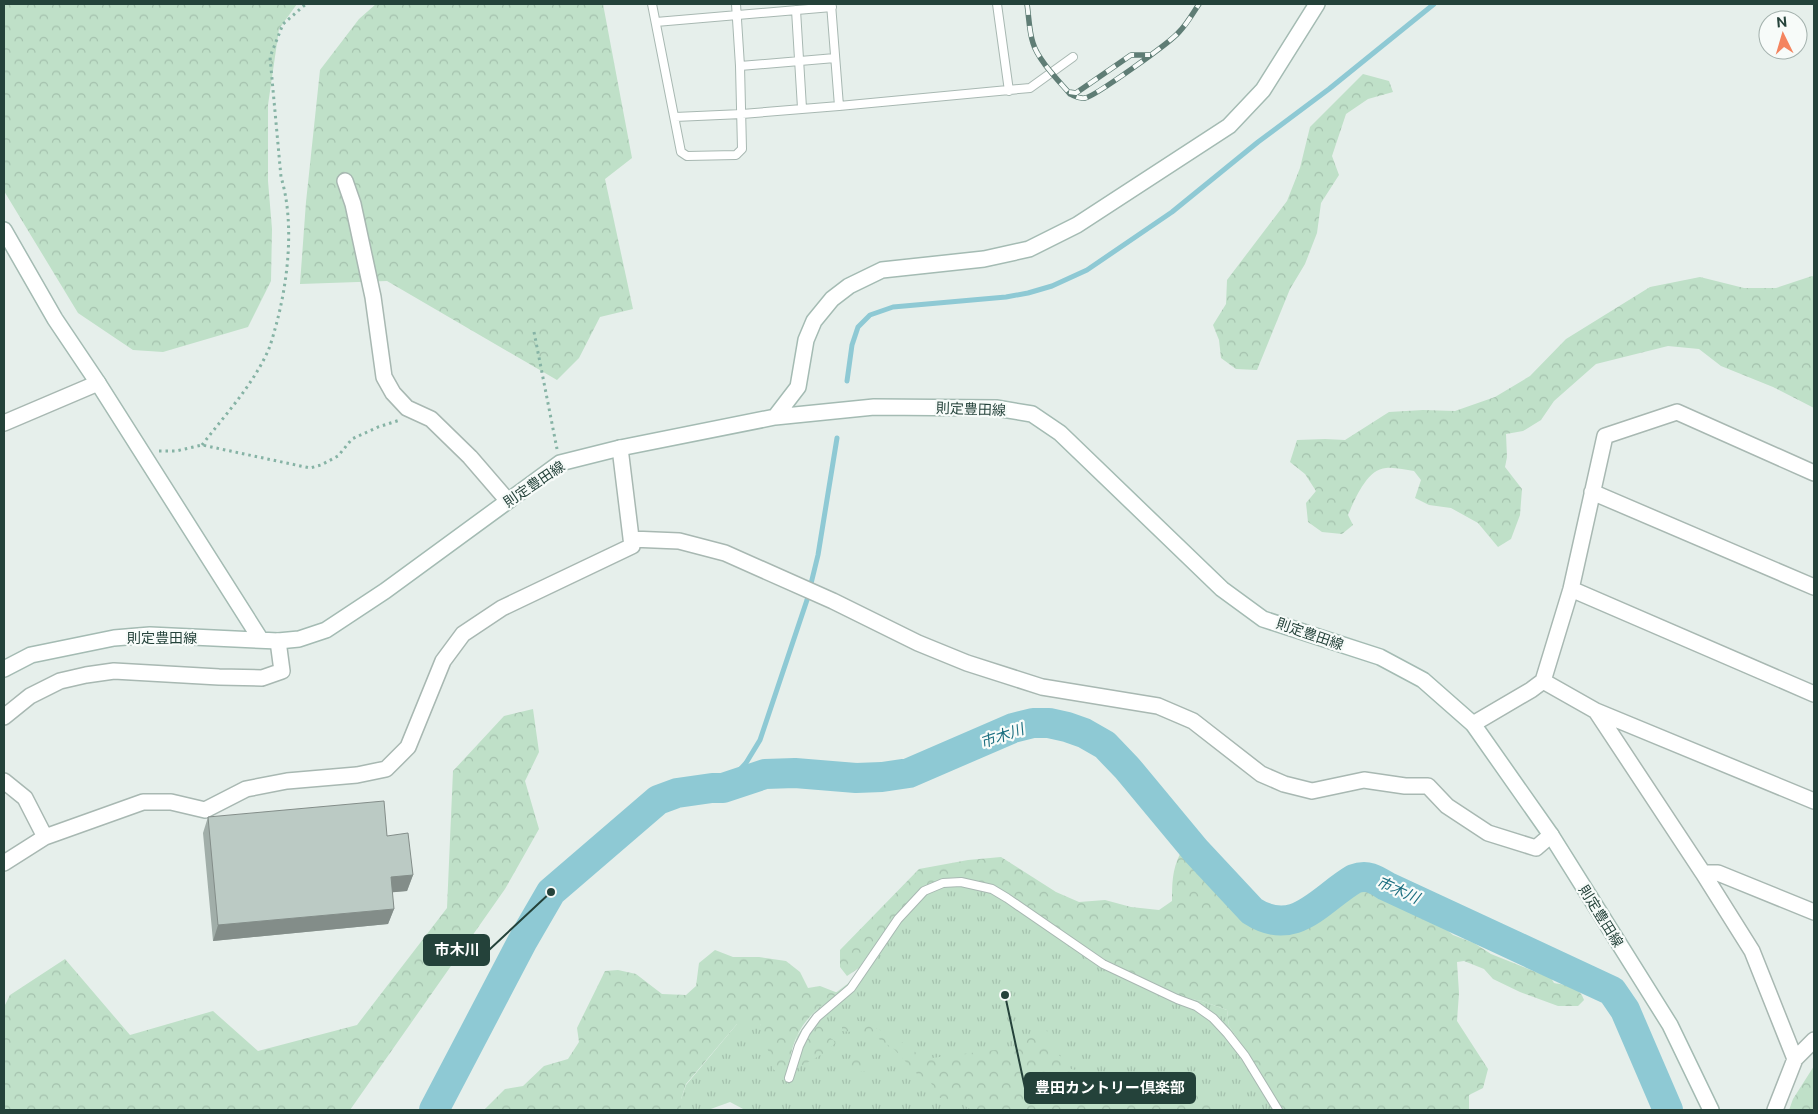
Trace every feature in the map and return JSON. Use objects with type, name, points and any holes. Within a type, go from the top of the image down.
[{"type":"street","points":[[775,417],[798,387],[806,340],[814,321],[849,286],[882,270],[984,259],[1029,249],[1077,225],[1229,126],[1263,90],[1317,4]]},
{"type":"street","points":[[344,182],[352,204],[373,297],[384,378],[393,393],[407,408],[431,419],[470,457],[508,501]]},
{"type":"street","points":[[4,230],[55,319],[98,383],[261,640]]},
{"type":"street","points":[[4,423],[98,383]]},
{"type":"street","name":"則定豊田線","points":[[4,669],[31,656],[114,638],[150,635],[278,641],[299,640],[326,630],[385,591],[560,463],[620,448],[775,417],[874,407],[996,408],[1032,414],[1060,433],[1222,589],[1263,619],[1380,658],[1423,680],[1473,724],[1551,835],[1670,1025],[1711,1110]]},
{"type":"street","points":[[1473,724],[1543,681],[1571,589],[1605,436],[1677,412],[1814,473]]},
{"type":"street","points":[[4,863],[46,837],[143,802],[170,802],[204,810],[246,789],[287,781],[357,775],[386,768],[408,748],[442,661],[463,634],[502,608],[632,546],[620,448]]},
{"type":"street","points":[[1592,492],[1814,587]]},
{"type":"street","points":[[631,539],[679,541],[725,553],[768,571],[918,643],[967,663],[1042,686],[1158,706],[1193,721],[1261,774],[1284,784],[1312,791],[1364,780],[1405,786],[1428,786],[1447,806],[1488,833],[1536,848],[1551,835]]},
{"type":"street","points":[[1571,589],[1814,694]]},
{"type":"street","points":[[4,716],[30,696],[60,681],[86,675],[114,671],[219,678],[262,678],[282,671],[278,641]]},
{"type":"street","points":[[1543,681],[1596,711],[1814,801]]},
{"type":"street","points":[[1596,711],[1703,872],[1752,951],[1795,1059]]},
{"type":"street","points":[[4,781],[25,798],[46,837]]},
{"type":"street","points":[[1703,872],[1718,872],[1814,912]]},
{"type":"street","points":[[1774,1110],[1795,1059],[1814,1040]]},
{"type":"lane","points":[[652,4],[681,152],[687,156],[736,155],[742,149],[736,4]]},
{"type":"lane","points":[[997,4],[1009,91]]},
{"type":"lane","points":[[656,22],[796,10],[832,5],[839,106]]},
{"type":"lane","points":[[796,10],[802,108]]},
{"type":"lane","points":[[675,117],[742,114],[1030,88],[1073,57]]},
{"type":"lane","points":[[740,66],[835,58]]},
{"type":"lane","points":[[789,1078],[799,1046],[806,1032],[817,1017],[851,988],[898,919],[924,891],[943,883],[961,882],[992,889],[1103,964],[1196,1006],[1213,1018],[1227,1032],[1245,1056],[1278,1110]]},
{"type":"path","points":[[202,446],[248,385],[269,350],[283,300],[289,232],[281,177],[270,57],[283,24],[306,4]]},
{"type":"path","points":[[534,332],[560,463]]},
{"type":"path","points":[[140,450],[176,451],[202,446],[310,468],[321,465],[338,456],[352,440],[378,427],[403,419]]},
{"type":"green space","points":[[4,4],[297,4],[279,29],[268,105],[268,181],[272,229],[271,281],[248,327],[163,352],[133,350],[78,313],[4,191]]},
{"type":"green space","points":[[376,4],[603,4],[632,158],[605,179],[633,309],[600,317],[579,358],[557,380],[387,281],[300,284],[306,202],[320,70],[359,19]]},
{"type":"green space","points":[[1363,74],[1389,81],[1393,92],[1368,99],[1346,114],[1332,156],[1339,175],[1321,203],[1317,233],[1305,264],[1290,289],[1257,370],[1236,369],[1221,358],[1219,340],[1213,325],[1226,304],[1227,280],[1287,201],[1300,168],[1310,127]]},
{"type":"green space","points":[[1812,276],[1814,277],[1814,408],[1773,387],[1721,366],[1699,349],[1668,346],[1596,364],[1554,401],[1541,420],[1523,431],[1506,434],[1507,457],[1505,467],[1522,489],[1520,515],[1511,539],[1498,547],[1478,523],[1451,508],[1429,505],[1415,498],[1421,480],[1414,471],[1396,468],[1379,470],[1367,479],[1348,515],[1353,525],[1342,534],[1322,532],[1308,522],[1306,503],[1316,491],[1305,474],[1290,462],[1297,440],[1345,440],[1389,412],[1455,411],[1495,397],[1530,376],[1566,339],[1650,287],[1700,277],[1744,288],[1776,288]]},
{"type":"green space","points":[[533,709],[539,752],[525,781],[539,829],[505,889],[350,1110],[4,1110],[4,1007],[10,995],[65,959],[130,1035],[213,1011],[258,1051],[357,1025],[447,908],[453,771],[504,716]]},
{"type":"green space","points":[[1180,854],[1190,855],[1255,919],[1274,925],[1289,925],[1302,920],[1337,892],[1350,884],[1364,880],[1369,892],[1435,920],[1453,935],[1474,943],[1491,954],[1551,978],[1554,983],[1576,989],[1584,1000],[1578,1006],[1558,1006],[1520,992],[1493,979],[1484,969],[1464,961],[1457,962],[1459,993],[1457,1021],[1488,1069],[1483,1088],[1469,1095],[1469,1109],[1474,1110],[1283,1110],[1229,1026],[1227,1010],[1202,1001],[1180,997],[1104,959],[1078,944],[1009,894],[993,885],[959,877],[941,879],[920,889],[896,915],[859,968],[847,976],[840,967],[840,950],[919,869],[968,860],[1001,857],[1056,892],[1079,902],[1105,900],[1131,907],[1159,910],[1172,901],[1174,871]]},
{"type":"green space","points":[[959,877],[993,885],[1009,894],[1078,944],[1138,977],[1180,997],[1202,1001],[1227,1010],[1229,1026],[1283,1110],[745,1110],[730,1102],[708,1110],[681,1110],[681,1099],[686,1085],[737,1024],[760,1024],[787,1071],[797,1036],[826,1000],[850,982],[896,915],[920,889],[942,879]]},
{"type":"green space","points":[[715,950],[733,957],[759,957],[786,961],[800,972],[808,988],[820,986],[838,993],[815,1011],[800,1029],[787,1071],[774,1070],[760,1024],[737,1024],[686,1084],[681,1099],[681,1110],[484,1110],[505,1089],[523,1086],[544,1066],[568,1059],[579,1042],[577,1028],[605,971],[618,970],[636,974],[662,994],[686,995],[696,986],[699,963]]},
{"type":"green space","points":[[858,1021],[899,1040],[924,1059],[1018,1047],[1026,1039],[1047,1030],[1053,1048],[1071,1069],[1096,1074],[1136,1078],[1199,1096],[1229,1110],[972,1110],[956,1101],[940,1098],[931,1083],[916,1073],[895,1050],[879,1039],[861,1033],[842,1031],[842,1026],[846,1023]]},
{"type":"green space","points":[[820,1023],[826,1035],[836,1042],[826,1052],[796,1069],[809,1033]]},
{"type":"green space","points":[[857,1055],[871,1062],[872,1070],[852,1073],[839,1068],[844,1061]]},
{"type":"green space","points":[[1814,1066],[1814,1110],[1789,1110],[1793,1099]]},
{"type":"building","points":[[384,801],[387,836],[408,833],[413,875],[391,877],[394,909],[218,925],[208,817]]},
{"type":"waterway","points":[[847,381],[852,345],[858,327],[870,315],[893,307],[1006,297],[1028,293],[1052,286],[1087,270],[1172,212],[1434,4]]},
{"type":"waterway","points":[[723,788],[746,763],[760,740],[807,600],[818,555],[837,438]]},
{"type":"waterway","name":"市木川","points":[[434,1110],[522,942],[551,892],[658,800],[677,793],[723,788],[765,774],[795,773],[856,778],[909,773],[1013,728],[1033,723],[1049,723],[1067,727],[1084,733],[1105,745],[1127,768],[1196,851],[1252,911],[1267,918],[1281,921],[1294,918],[1306,913],[1354,879],[1367,877],[1612,991],[1625,1010],[1668,1110]]},
{"type":"railway","points":[[1027,4],[1032,38],[1039,56],[1070,94],[1083,98],[1117,79],[1173,38],[1185,26],[1199,4]]},
{"type":"railway","points":[[1069,92],[1076,93],[1131,55],[1150,55]]},
{"type":"place","name":"市木川","points":[[551,892]]},
{"type":"place","name":"豊田カントリー倶楽部","points":[[1005,995]]}]
